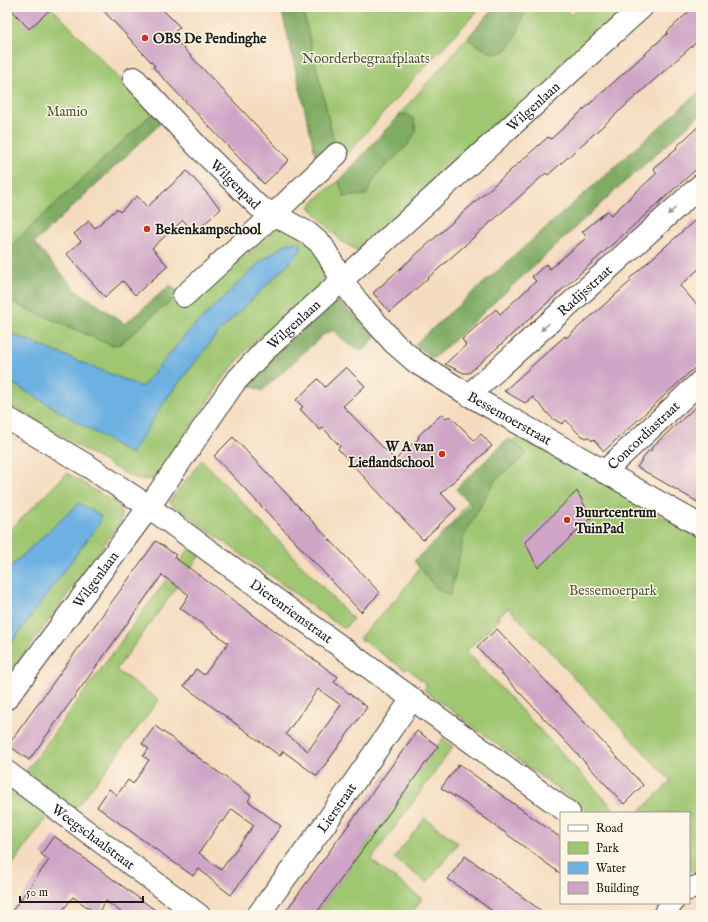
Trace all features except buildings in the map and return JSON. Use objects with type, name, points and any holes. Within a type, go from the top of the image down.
[{"type":"street","name":"Wilgenlaan","points":[[7,698],[148,507],[234,383],[264,351],[642,7]]},
{"type":"street","name":"Wilgenpad","points":[[134,78],[198,147],[258,206],[308,233],[317,241],[329,256],[342,280]]},
{"type":"street","points":[[184,296],[338,154]]},
{"type":"street","name":"Radijsstraat","points":[[468,395],[701,185]]},
{"type":"street","name":"Bessemoerstraat","points":[[342,280],[357,301],[394,343],[417,362],[468,395],[701,526]]},
{"type":"street","name":"Concordiastraat","points":[[604,472],[701,381]]},
{"type":"street","name":"Dierenriemstraat","points":[[7,418],[88,466],[148,507],[568,812]]},
{"type":"street","name":"Lierstraat","points":[[258,915],[325,824],[412,699]]},
{"type":"street","name":"Weegschaalstraat","points":[[7,772],[199,915]]},
{"type":"street","points":[[690,889],[701,886]]},
{"type":"street","points":[[664,915],[671,904]]},
{"type":"green space","name":"Mamio","points":[[7,7],[51,7],[153,113],[7,249]]},
{"type":"green space","points":[[281,7],[302,7],[339,163],[320,175]]},
{"type":"green space","name":"Noorderbegraafplaats","points":[[302,7],[481,7],[421,71],[339,163]]},
{"type":"green space","points":[[495,7],[530,7],[523,16],[513,42],[502,52],[496,53],[483,49],[467,38]]},
{"type":"green space","points":[[530,7],[562,7],[571,15],[580,7],[634,7],[358,251],[341,241],[310,208],[310,205],[325,191],[339,181],[345,197],[366,194],[376,175],[408,145],[407,114],[399,115],[467,38],[478,46],[517,33],[522,15]]},
{"type":"green space","points":[[701,90],[701,114],[618,188],[433,359],[415,344]]},
{"type":"green space","points":[[153,113],[162,122],[34,243],[76,290],[125,324],[170,285],[180,293],[120,344],[111,345],[7,300],[7,249]]},
{"type":"green space","points":[[407,114],[414,119],[416,131],[408,145],[376,175],[366,195],[344,197],[339,181],[399,115]]},
{"type":"green space","points":[[283,221],[337,270],[248,348],[226,375],[154,479],[139,480],[118,470],[7,403],[7,380],[131,453],[167,398],[217,334],[298,254],[286,244],[259,263],[187,333],[142,387],[7,332],[7,300],[111,345],[120,344],[180,293],[192,304]]},
{"type":"green space","points":[[337,299],[377,336],[363,350],[360,351],[353,347],[343,340],[335,331],[331,331],[323,335],[262,391],[249,385],[272,356]]},
{"type":"green space","name":"Bessemoerpark","points":[[517,436],[562,461],[565,460],[685,530],[688,526],[701,533],[701,874],[695,875],[697,871],[690,871],[690,812],[639,812],[670,782],[670,780],[509,608],[496,617],[501,618],[466,651],[616,812],[589,812],[424,690],[427,685],[407,668],[405,670],[359,638],[398,597]]},
{"type":"green space","points":[[509,438],[527,454],[495,480],[464,536],[450,596],[436,588],[414,561],[472,506],[456,489]]},
{"type":"green space","points":[[202,460],[353,619],[344,629],[169,502]]},
{"type":"green space","points":[[67,473],[120,506],[122,520],[7,678],[7,649],[100,522],[79,503],[7,570],[7,533]]},
{"type":"green space","points":[[191,546],[201,554],[116,670],[159,700],[74,811],[24,774]]},
{"type":"green space","points":[[443,738],[453,747],[371,860],[422,899],[410,915],[315,915]]},
{"type":"green space","points":[[12,785],[50,813],[7,872],[7,792]]},
{"type":"green space","points":[[425,818],[458,843],[427,883],[394,858]]},
{"type":"water","points":[[296,242],[300,243],[302,248],[298,254],[217,334],[167,398],[131,454],[7,380],[7,332],[142,387],[187,333],[259,263],[286,244]]},
{"type":"water","points":[[79,503],[101,516],[100,522],[7,649],[7,570]]},
{"type":"place","name":"OBS De Pendinghe","points":[[145,38]]},
{"type":"place","name":"Bekenkampschool","points":[[147,229]]},
{"type":"place","name":"W A van Lieflandschool","points":[[442,454]]},
{"type":"place","name":"Buurtcentrum TuinPad","points":[[567,520]]}]
